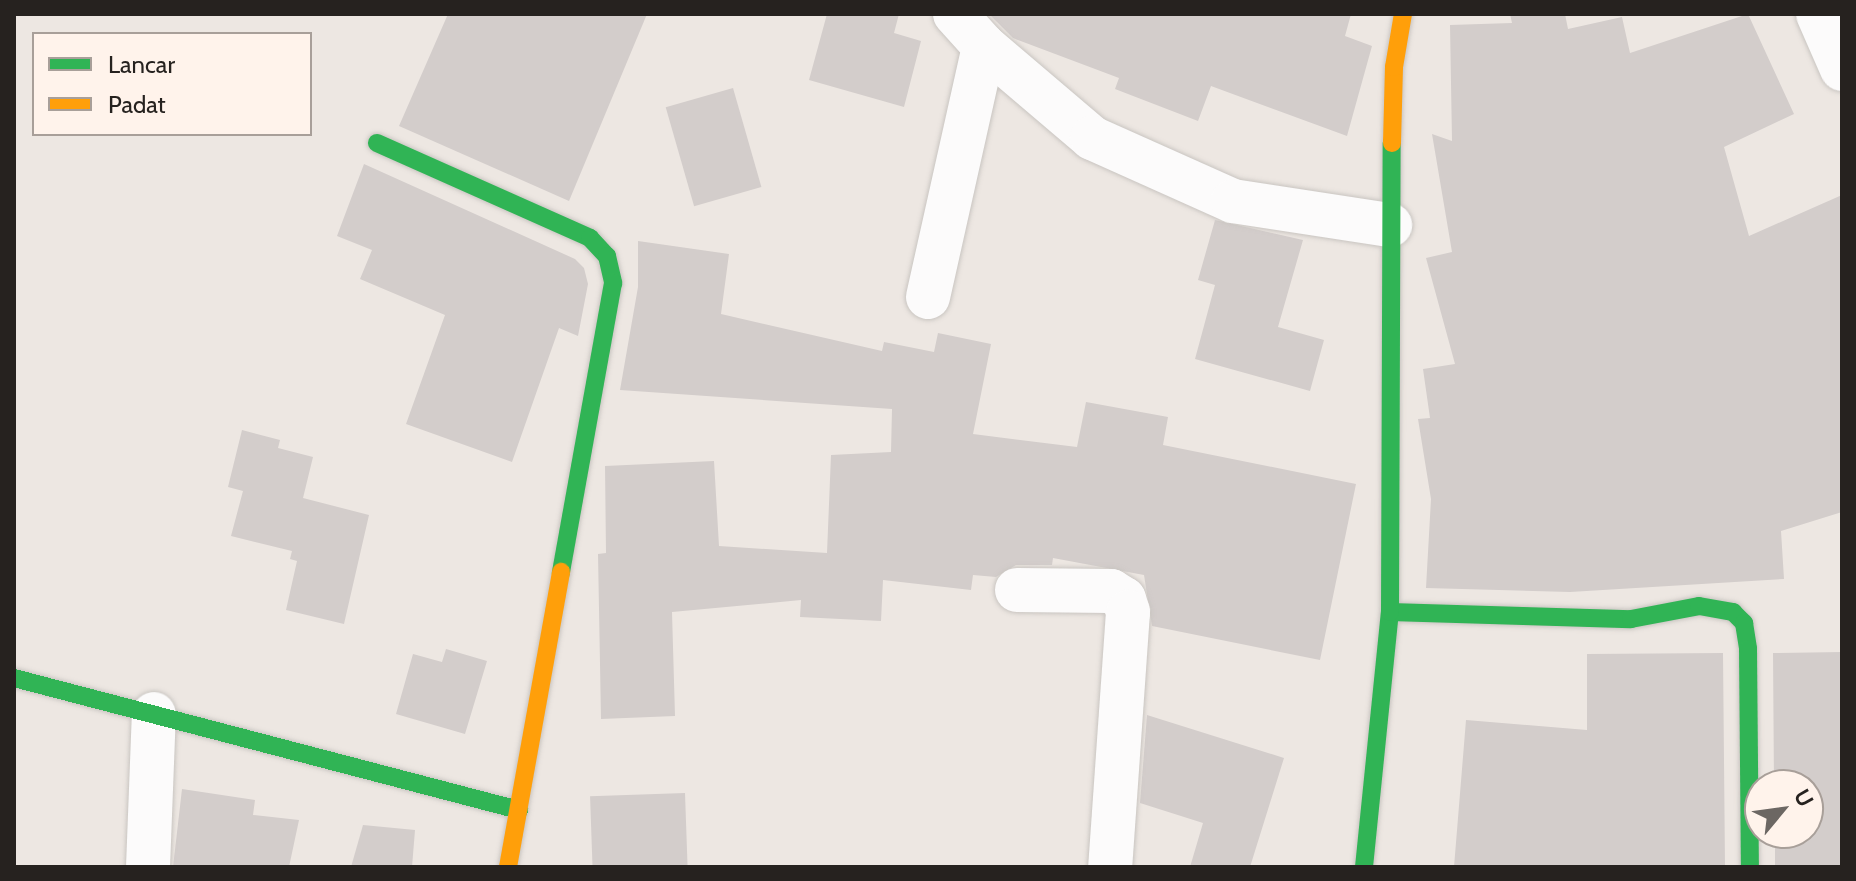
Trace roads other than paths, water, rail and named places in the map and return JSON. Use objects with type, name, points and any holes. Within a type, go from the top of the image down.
[{"type":"street","points":[[1364,867],[1390,612],[1390,225],[1394,67],[1403,14]]},
{"type":"street","points":[[1818,14],[1842,69]]},
{"type":"street","points":[[970,30],[1092,138],[1233,201],[1390,225]]},
{"type":"street","points":[[928,297],[970,30]]},
{"type":"street","points":[[377,143],[590,238],[607,256],[613,283],[508,867]]},
{"type":"street","points":[[1017,590],[1111,591],[1124,599],[1128,612],[1110,867]]},
{"type":"street","points":[[1390,612],[1631,619],[1699,606],[1733,612],[1744,623],[1748,649],[1750,867]]},
{"type":"street","points":[[14,678],[519,810]]},
{"type":"street","points":[[148,867],[154,714]]}]
